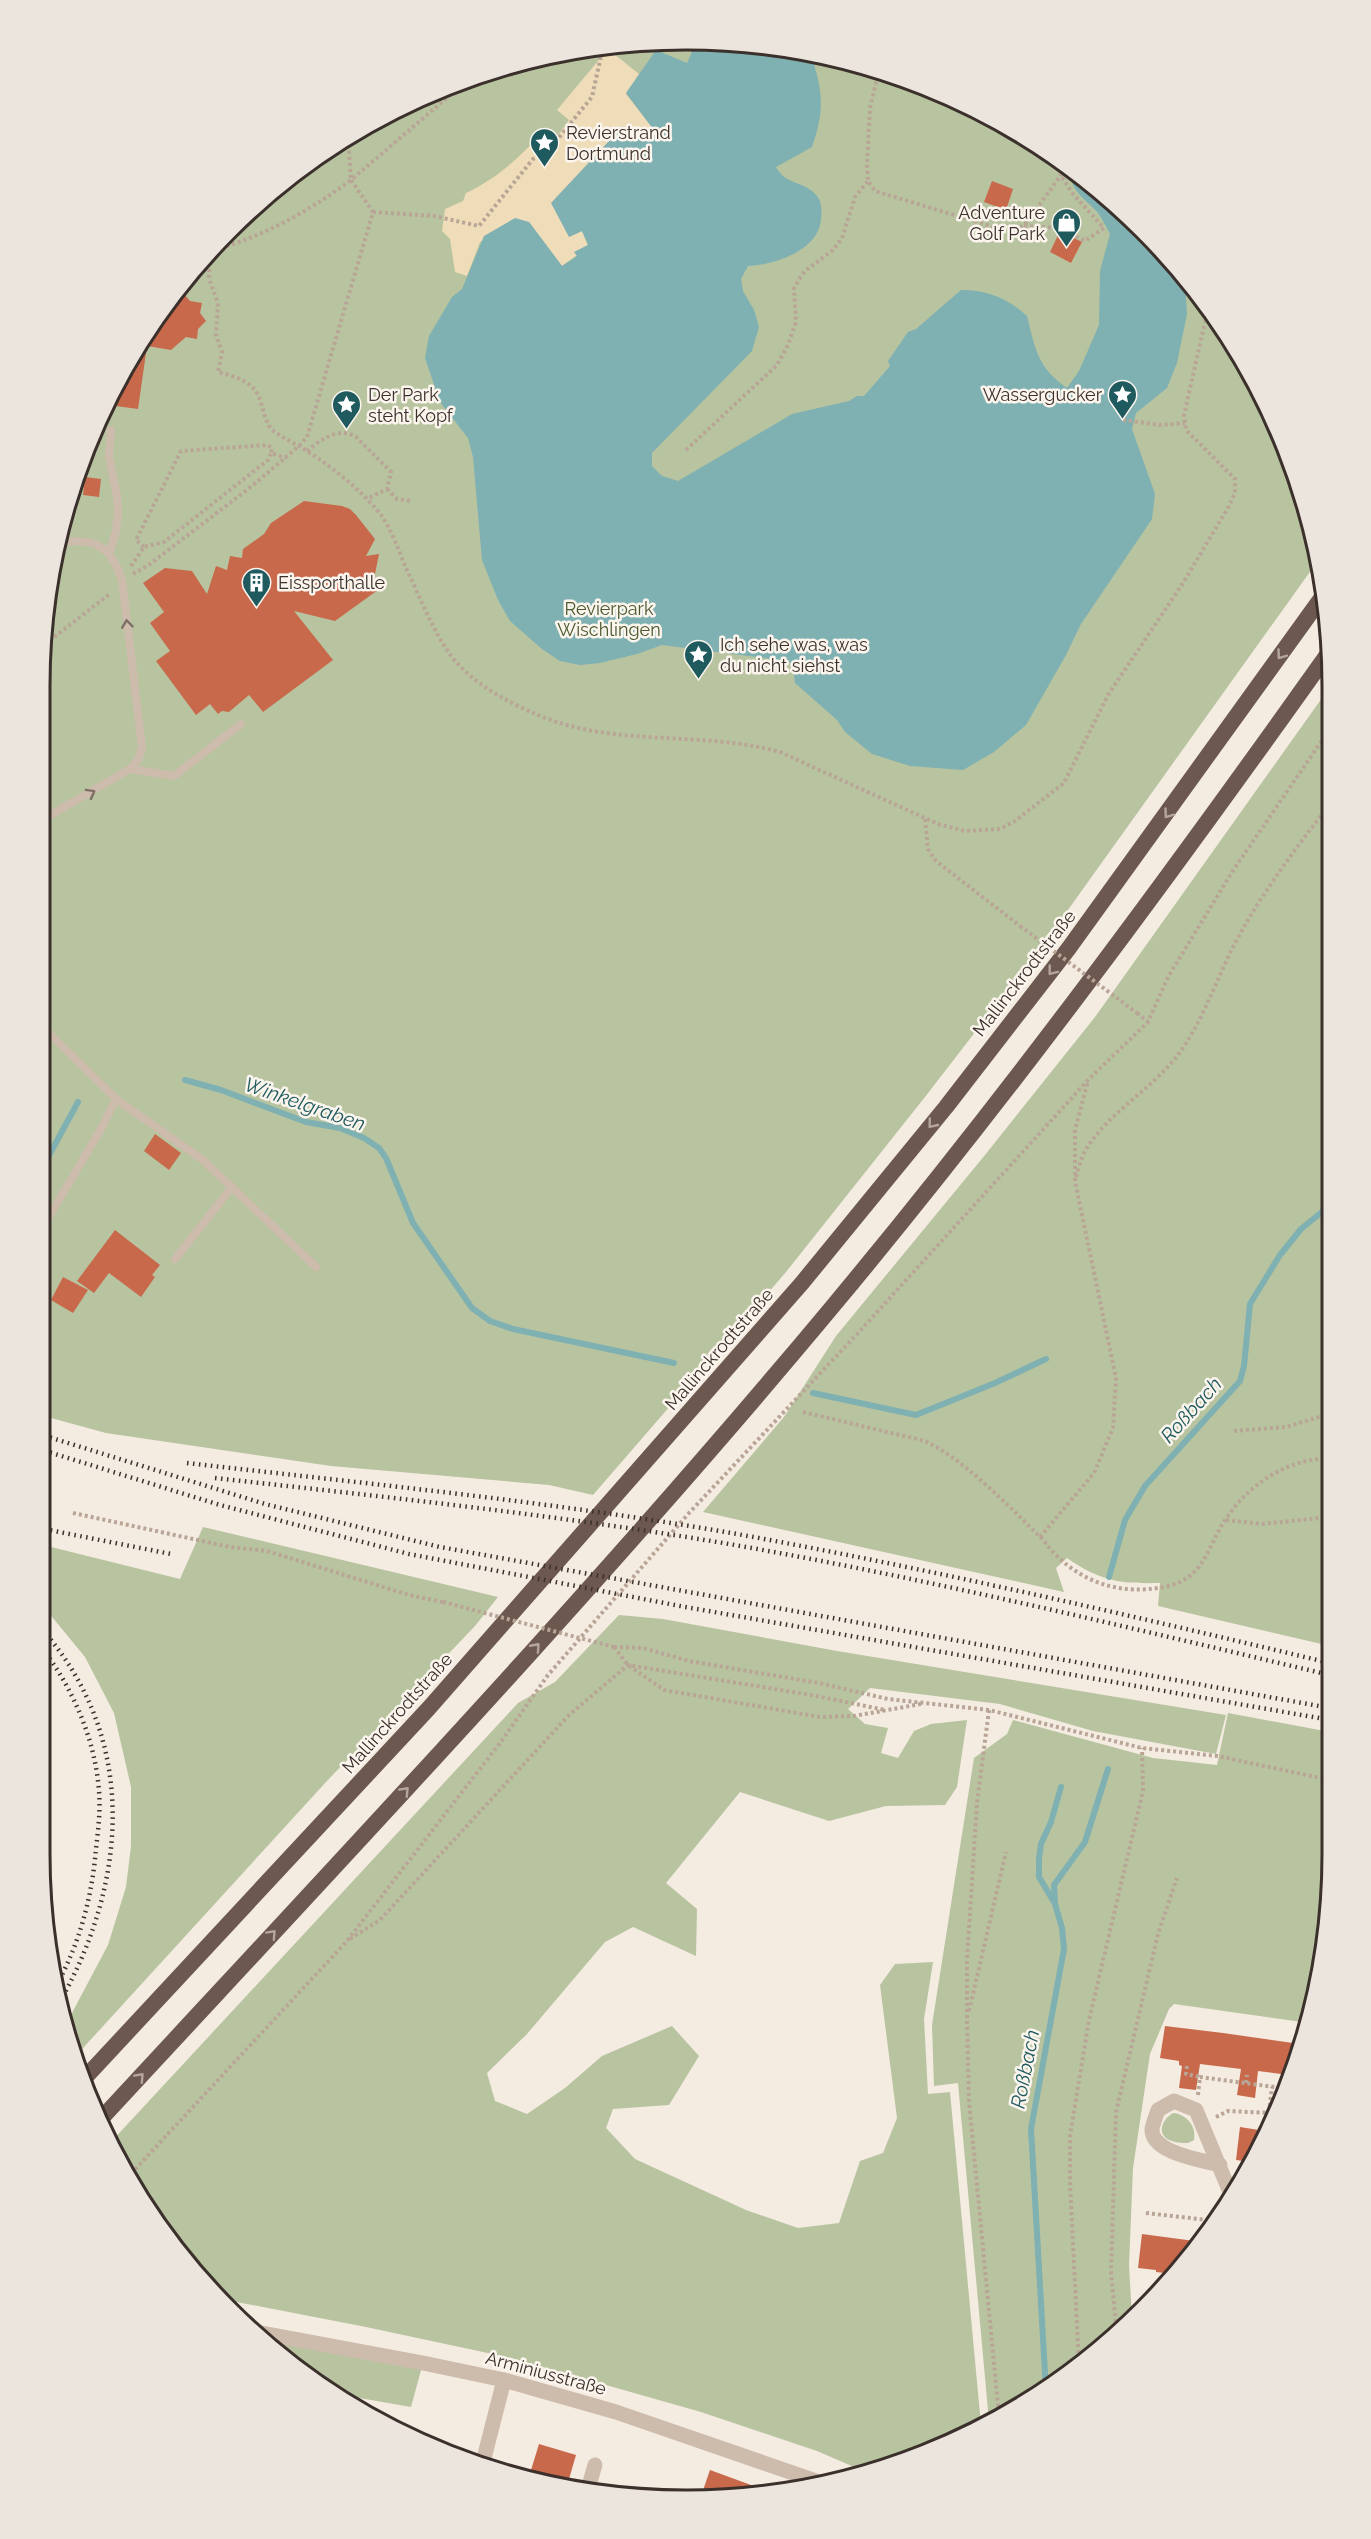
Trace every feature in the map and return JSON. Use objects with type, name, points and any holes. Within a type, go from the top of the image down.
[{"type":"highway","name":"Mallinckrodtstraße","points":[[89,2074],[429,1708],[802,1283],[945,1107],[1069,948],[1316,605]]},
{"type":"highway","points":[[106,2114],[491,1697],[600,1576],[826,1315],[992,1110],[1097,974],[1321,663]]},
{"type":"street","points":[[1220,2165],[1165,2149],[1155,2142],[1152,2130],[1158,2110],[1174,2101],[1196,2110],[1220,2165],[1228,2185]]},
{"type":"street","name":"Arminiusstraße","points":[[269,2334],[504,2380],[616,2412],[806,2478]]},
{"type":"street","points":[[484,2457],[504,2380]]},
{"type":"street","points":[[590,2482],[595,2465]]},
{"type":"lane","points":[[109,554],[116,531],[118,512],[109,457],[111,430]]},
{"type":"lane","points":[[50,815],[130,769],[139,759],[141,740],[122,580],[117,565],[109,554],[84,540],[66,542]]},
{"type":"lane","points":[[130,769],[174,776],[241,724]]},
{"type":"lane","points":[[50,1034],[116,1099],[203,1160],[316,1267]]},
{"type":"lane","points":[[50,1215],[116,1099]]},
{"type":"lane","points":[[175,1259],[232,1187]]},
{"type":"path","points":[[373,212],[434,216],[479,226],[533,159],[547,152],[592,97],[601,55]]},
{"type":"path","points":[[686,450],[777,365],[789,345],[796,322],[794,289],[805,271],[833,250],[842,238],[852,204],[868,181],[870,108],[877,79]]},
{"type":"path","points":[[227,245],[275,228],[351,180],[451,95]]},
{"type":"path","points":[[349,147],[351,180],[373,212]]},
{"type":"path","points":[[868,181],[875,190],[887,196],[919,203],[1007,231],[1024,226],[1059,228],[1084,241],[1104,228],[1073,194],[1060,174],[1024,226]]},
{"type":"path","points":[[122,580],[150,564],[299,446],[312,426],[342,312],[373,212]]},
{"type":"path","points":[[209,264],[209,279],[218,303],[216,335],[222,352],[218,372],[239,378],[251,385],[258,393],[265,420],[271,429],[333,468],[383,518],[452,657],[467,673],[539,716],[601,732],[637,737],[743,743],[770,749],[925,818],[965,831],[1000,829],[1015,821],[1064,783],[1108,695],[1183,583],[1235,493],[1235,479],[1186,430],[1184,415],[1206,320]]},
{"type":"path","points":[[1123,420],[1160,425],[1185,423]]},
{"type":"path","points":[[307,451],[336,433],[349,433],[391,472],[387,489],[367,500]]},
{"type":"path","points":[[51,639],[111,593],[144,547],[164,542],[268,460],[272,448],[268,445],[181,451],[136,540],[144,547]]},
{"type":"path","points":[[271,453],[286,458]]},
{"type":"path","points":[[387,489],[397,499],[411,501]]},
{"type":"path","points":[[134,2170],[347,1941],[500,1743],[548,1675],[689,1513],[858,1334],[1088,1080],[1148,1022],[1168,977],[1232,872],[1322,740]]},
{"type":"path","points":[[1075,1181],[1083,1156],[1093,1139],[1177,1056],[1192,1032],[1234,946],[1263,894],[1322,815]]},
{"type":"path","points":[[925,818],[928,849],[936,861],[1148,1022]]},
{"type":"path","points":[[1040,1537],[1095,1473],[1113,1428],[1116,1378],[1075,1181],[1075,1130],[1088,1080]]},
{"type":"path","points":[[803,1412],[926,1442],[967,1469],[1075,1572],[1090,1581],[1116,1587],[1164,1587],[1186,1580],[1206,1559],[1225,1520],[1253,1486],[1284,1467],[1322,1459]]},
{"type":"path","points":[[1234,1431],[1286,1427],[1322,1416]]},
{"type":"path","points":[[73,1513],[230,1548],[267,1551],[409,1595],[614,1647],[633,1648],[888,1699],[989,1710],[1142,1748],[1217,1756],[1322,1778]]},
{"type":"path","points":[[1225,1520],[1262,1524],[1322,1518]]},
{"type":"path","points":[[614,1647],[628,1665],[664,1690],[820,1718],[928,1703]]},
{"type":"path","points":[[347,1941],[380,1920],[569,1715],[628,1665],[811,1695],[885,1710]]},
{"type":"path","points":[[989,1710],[977,1803],[967,2018],[969,2101],[998,2407]]},
{"type":"path","points":[[1078,2354],[1070,2136],[1089,2020],[1143,1791],[1142,1748]]},
{"type":"path","points":[[967,2018],[1006,1852]]},
{"type":"path","points":[[1116,2322],[1111,2273],[1116,2112],[1158,1934],[1177,1878]]},
{"type":"path","points":[[1187,2066],[1186,2074],[1277,2087]]},
{"type":"path","points":[[1246,2083],[1247,2075]]},
{"type":"path","points":[[1196,2110],[1200,2076]]},
{"type":"path","points":[[1271,2102],[1272,2087]]},
{"type":"path","points":[[1203,2127],[1228,2111],[1266,2113]]},
{"type":"path","points":[[1146,2213],[1205,2220]]},
{"type":"green space","name":"Revierpark Wischlingen","points":[[644,51],[727,51],[769,55],[850,71],[890,83],[967,115],[1004,135],[1073,181],[1105,207],[1164,266],[1214,332],[1236,368],[1256,404],[1288,481],[1300,521],[1311,571],[1050,935],[925,1097],[786,1272],[593,1495],[549,1485],[331,1466],[106,1433],[50,1418],[51,644],[62,561],[83,481],[115,404],[135,367],[181,298],[207,266],[266,207],[332,157],[368,135],[404,115],[481,83],[521,71],[602,55]]},
{"type":"green space","points":[[1322,698],[1322,1644],[1158,1606],[1160,1583],[1111,1580],[1090,1572],[1067,1558],[1056,1568],[1064,1592],[703,1512],[784,1417],[836,1336],[1095,1017]]},
{"type":"green space","points":[[203,1527],[498,1597],[475,1626],[326,1782],[81,2051],[70,2016],[108,1945],[126,1887],[131,1846],[131,1787],[114,1713],[85,1657],[50,1614],[50,1547],[180,1579]]},
{"type":"green space","points":[[619,1615],[663,1619],[837,1651],[1226,1715],[1216,1754],[1093,1731],[1000,1704],[870,1688],[848,1709],[865,1724],[888,1728],[881,1753],[898,1758],[914,1731],[931,1724],[967,1720],[957,1787],[945,1805],[886,1806],[829,1821],[740,1792],[666,1883],[697,1909],[696,1956],[633,1927],[605,1942],[527,2034],[487,2073],[495,2101],[527,2114],[565,2088],[602,2056],[672,2026],[699,2056],[669,2105],[613,2109],[606,2128],[635,2159],[746,2210],[798,2228],[839,2223],[860,2161],[883,2153],[897,2118],[880,1985],[895,1964],[933,1962],[924,2019],[928,2094],[950,2092],[980,2417],[929,2441],[854,2467],[817,2451],[701,2412],[511,2358],[235,2302],[181,2241],[135,2172],[116,2137],[518,1703],[555,1682]]},
{"type":"green space","points":[[1228,1713],[1322,1731],[1320,1895],[1316,1937],[1299,2022],[1174,2004],[1169,2009],[1150,2054],[1133,2168],[1129,2265],[1131,2306],[1073,2358],[988,2413],[958,2083],[934,2086],[932,2025],[974,1758],[1007,1734],[1013,1720],[1153,1758],[1217,1765]]},
{"type":"green space","points":[[1173,2113],[1190,2122],[1194,2130],[1194,2140],[1188,2143],[1178,2143],[1164,2136],[1163,2124]]},
{"type":"green space","points":[[278,2342],[423,2363],[411,2407],[357,2397]]},
{"type":"sand","name":"Revierstrand Dortmund","points":[[614,54],[639,74],[626,94],[657,133],[569,237],[582,231],[588,245],[575,252],[577,255],[562,266],[529,222],[480,242],[467,276],[455,272],[450,239],[442,231],[445,209],[463,201],[466,193],[509,166],[544,129],[556,138],[569,120],[557,110],[603,55]]},
{"type":"water","points":[[689,50],[727,51],[813,63],[820,91],[821,111],[812,147],[776,167],[790,181],[807,188],[817,196],[822,213],[818,230],[813,239],[804,247],[794,254],[771,263],[748,266],[741,279],[743,291],[754,310],[759,327],[752,351],[652,453],[652,466],[662,476],[678,481],[792,414],[864,396],[890,366],[888,361],[908,332],[916,329],[961,290],[996,296],[1012,304],[1027,316],[1039,357],[1057,381],[1067,388],[1079,371],[1099,325],[1100,271],[1110,234],[1098,213],[1079,194],[1071,180],[1105,207],[1135,236],[1186,293],[1187,314],[1177,363],[1167,388],[1136,413],[1132,429],[1155,494],[1152,519],[1081,624],[1026,725],[994,752],[963,770],[910,766],[872,754],[845,732],[837,720],[795,683],[792,664],[787,661],[662,645],[600,663],[580,665],[560,661],[542,649],[510,621],[498,600],[482,560],[473,457],[468,438],[440,402],[425,358],[429,336],[452,297],[462,289],[484,236],[515,218],[529,222],[562,266],[577,256],[574,252],[588,245],[582,231],[569,237],[551,203],[623,126],[650,142],[656,133],[626,93],[655,51],[687,63],[692,52]]},
{"type":"building","points":[[992,181],[1013,189],[1006,210],[984,202]]},
{"type":"building","name":"Adventure Golf Park","points":[[1060,231],[1082,242],[1071,263],[1050,252]]},
{"type":"building","points":[[184,294],[190,301],[202,303],[200,313],[206,321],[198,329],[197,339],[186,337],[171,350],[148,346]]},
{"type":"building","points":[[147,348],[138,409],[114,406]]},
{"type":"building","points":[[85,477],[101,479],[99,497],[83,495]]},
{"type":"building","name":"Eissporthalle","points":[[304,501],[342,506],[350,509],[356,515],[375,539],[366,556],[379,554],[373,584],[382,587],[335,621],[294,611],[333,660],[263,712],[249,695],[229,712],[222,711],[218,714],[210,704],[196,715],[156,661],[170,651],[150,623],[164,612],[143,583],[165,568],[192,571],[207,594],[216,566],[227,570],[230,556],[242,558],[243,549],[264,534],[271,523]]},
{"type":"building","points":[[155,1134],[181,1153],[169,1170],[144,1151]]},
{"type":"building","points":[[115,1230],[160,1265],[152,1275],[155,1277],[141,1297],[109,1273],[94,1293],[77,1281]]},
{"type":"building","points":[[63,1277],[88,1290],[73,1313],[51,1300]]},
{"type":"building","points":[[1165,2026],[1293,2043],[1282,2074],[1258,2071],[1255,2098],[1237,2095],[1241,2069],[1200,2064],[1196,2090],[1179,2088],[1182,2066],[1179,2065],[1179,2061],[1160,2058]]},
{"type":"building","points":[[1240,2127],[1258,2130],[1242,2161],[1236,2160]]},
{"type":"building","points":[[1142,2234],[1190,2240],[1164,2273],[1138,2268]]},
{"type":"building","points":[[539,2444],[576,2455],[569,2478],[531,2470]]},
{"type":"building","points":[[710,2470],[752,2486],[727,2488],[703,2489]]},
{"type":"waterway","name":"Winkelgraben","points":[[185,1080],[221,1090],[306,1122],[340,1128],[364,1138],[379,1148],[386,1158],[413,1223],[472,1308],[490,1321],[513,1329],[674,1363]]},
{"type":"waterway","name":"Winkelgraben","points":[[50,1154],[78,1102]]},
{"type":"waterway","name":"Roßbach","points":[[1109,1577],[1125,1520],[1145,1486],[1240,1381],[1244,1366],[1250,1304],[1280,1255],[1301,1229],[1322,1212]]},
{"type":"waterway","name":"Winkelgraben","points":[[813,1393],[916,1415],[995,1383],[1046,1359]]},
{"type":"waterway","name":"Roßbach","points":[[1045,2378],[1031,2129],[1064,1949],[1062,1928],[1055,1904],[1054,1885],[1085,1842],[1108,1769]]},
{"type":"waterway","points":[[1054,1902],[1039,1877],[1039,1859],[1041,1844],[1051,1822],[1061,1787]]},
{"type":"railway","points":[[50,1437],[265,1504],[440,1547],[1322,1707]]},
{"type":"railway","points":[[50,1452],[220,1505],[409,1554],[680,1606],[1322,1719]]},
{"type":"railway","points":[[187,1463],[531,1503],[737,1534],[960,1578],[1322,1661]]},
{"type":"railway","points":[[215,1478],[536,1515],[729,1544],[955,1588],[1322,1673]]},
{"type":"railway","points":[[50,1530],[171,1554]]},
{"type":"railway","points":[[50,1641],[71,1669],[94,1714],[108,1762],[113,1811],[110,1860],[99,1909],[82,1958],[65,1991]]},
{"type":"railway","points":[[50,1659],[62,1677],[87,1732],[97,1771],[99,1800],[90,1894],[76,1943],[62,1976]]},
{"type":"place","name":"Revierstrand Dortmund","points":[[545,168]]},
{"type":"place","name":"Adventure Golf Park","points":[[1066,248]]},
{"type":"place","name":"Wassergucker","points":[[1123,420]]},
{"type":"place","name":"Der Park steht Kopf","points":[[347,430]]},
{"type":"place","name":"Eissporthalle","points":[[257,608]]},
{"type":"place","name":"Ich sehe was, was du nicht siehst","points":[[699,680]]}]
